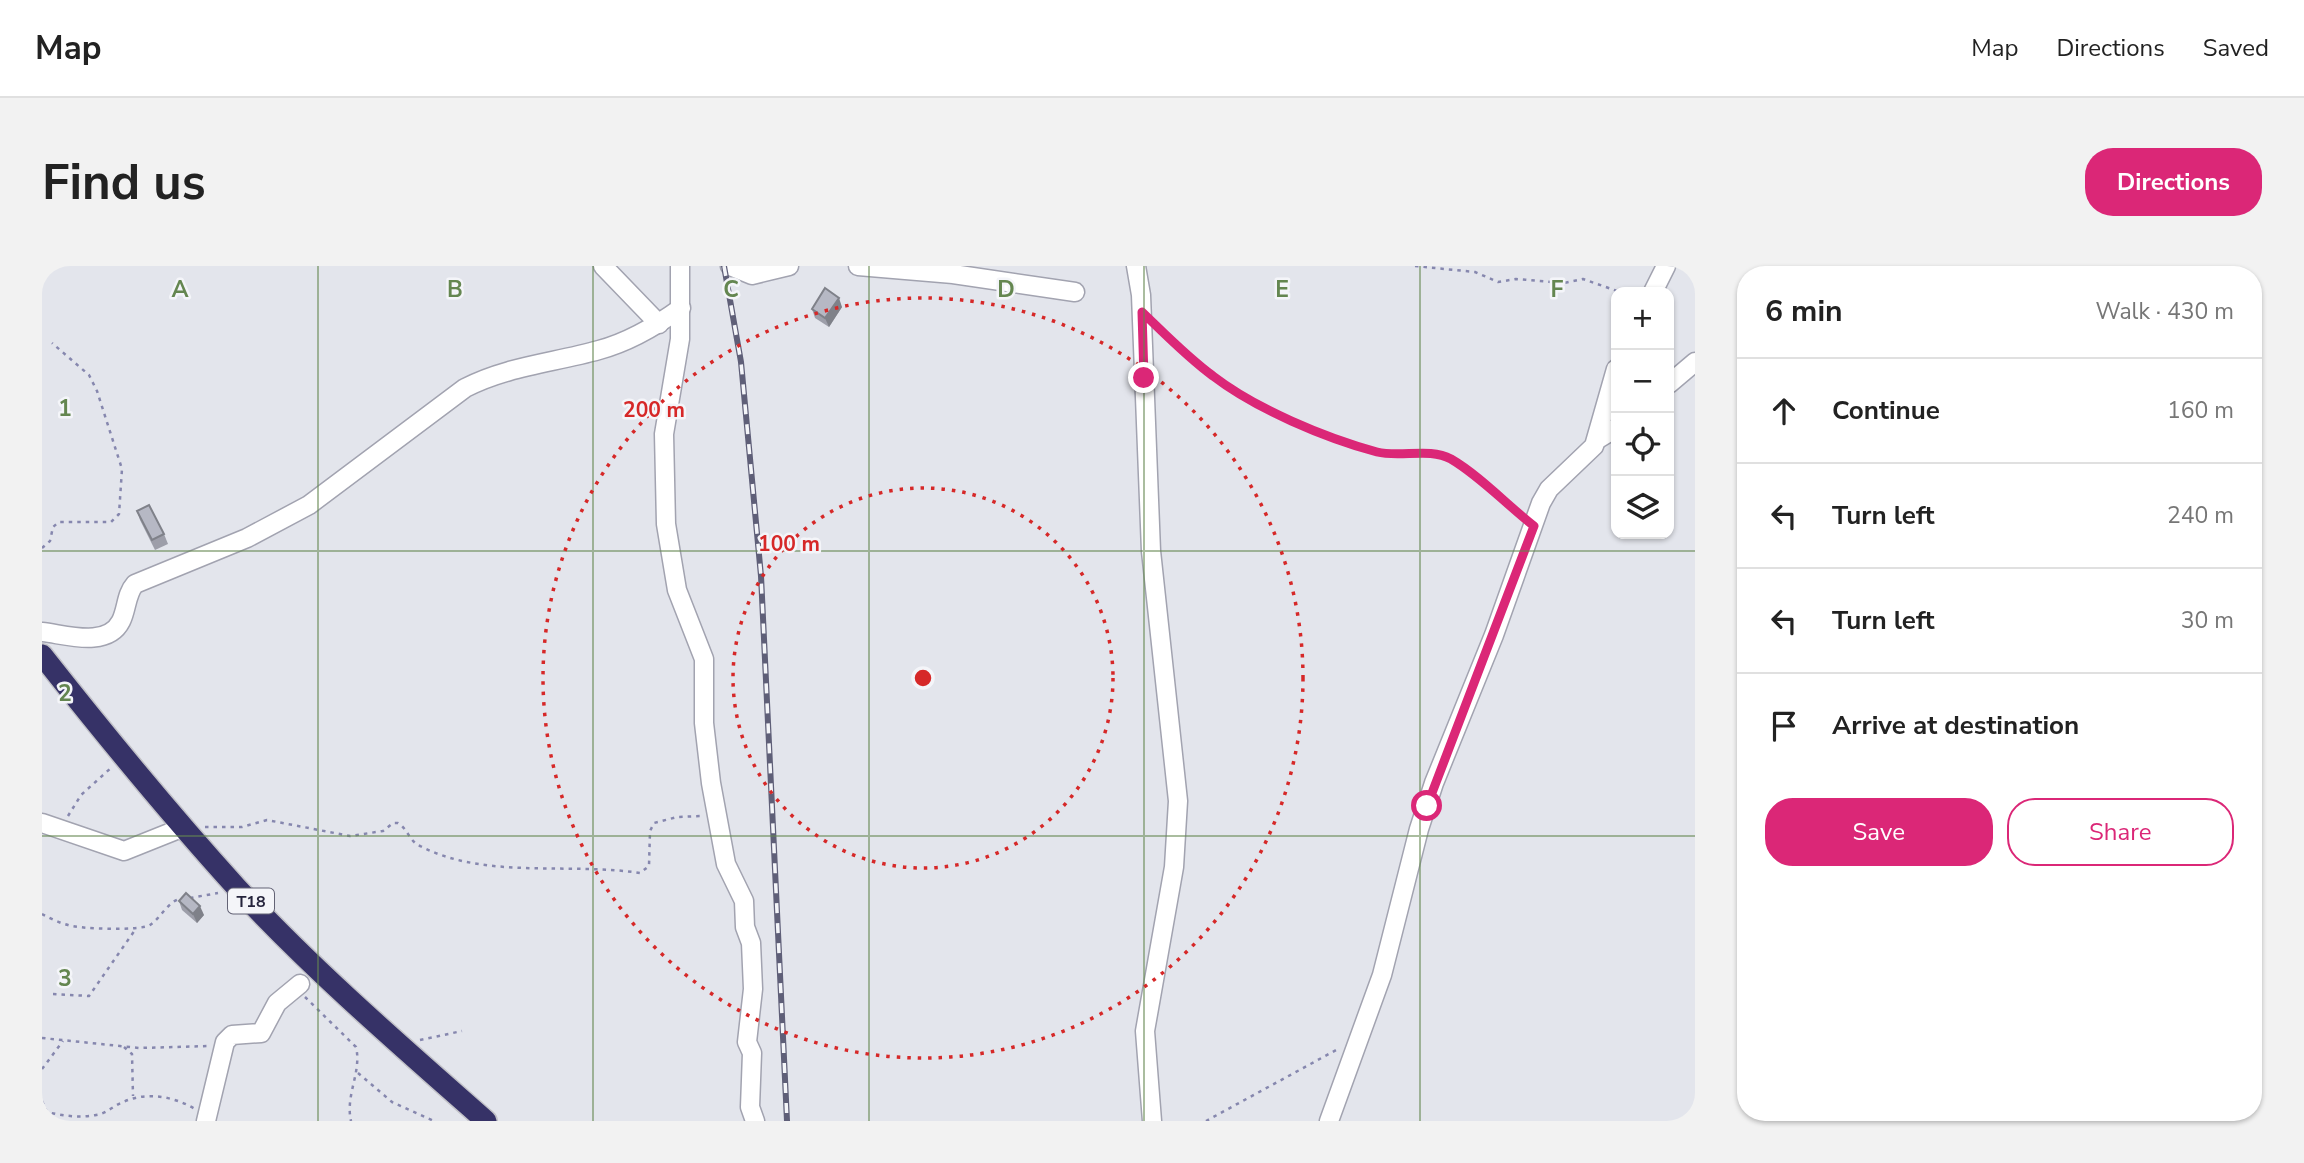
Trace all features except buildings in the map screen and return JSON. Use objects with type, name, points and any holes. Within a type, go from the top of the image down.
[{"type":"highway","name":"T18","points":[[42,655],[122,758],[238,889],[312,964],[486,1121]]},
{"type":"street","points":[[603,266],[659,324]]},
{"type":"street","points":[[680,266],[681,308],[676,368],[664,435],[666,524],[677,590],[685,618],[704,659],[705,728],[717,813],[728,871],[744,901],[745,927],[751,943],[752,989],[747,1042],[751,1053],[750,1107],[755,1121]]},
{"type":"street","points":[[730,266],[752,275],[789,266]]},
{"type":"street","points":[[858,266],[953,274],[1075,292]]},
{"type":"street","points":[[1136,266],[1142,312],[1151,551],[1178,801],[1174,867],[1145,1031],[1152,1121]]},
{"type":"street","points":[[1656,287],[1666,266]]},
{"type":"street","points":[[42,632],[78,639],[104,634],[121,620],[135,584],[247,538],[309,505],[424,416],[489,376],[600,350],[659,324],[681,308]]},
{"type":"street","points":[[1674,380],[1695,362]]},
{"type":"street","points":[[1598,439],[1611,383]]},
{"type":"street","points":[[1329,1121],[1382,975],[1419,829],[1434,783],[1549,489],[1588,453],[1598,439],[1611,431]]},
{"type":"street","points":[[42,822],[124,851],[184,827]]},
{"type":"street","points":[[206,1119],[224,1046],[232,1035],[261,1032],[277,1003],[300,984]]},
{"type":"path","points":[[1415,266],[1475,272],[1499,282],[1516,279],[1564,283],[1578,279],[1611,289]]},
{"type":"path","points":[[1142,312],[1187,356],[1244,397],[1336,438],[1377,452],[1392,455],[1433,453],[1452,460],[1534,526]]},
{"type":"path","points":[[42,548],[50,541],[53,527],[59,523],[111,522],[120,511],[122,469],[97,391],[89,375],[52,343]]},
{"type":"path","points":[[61,829],[81,795],[122,758]]},
{"type":"path","points":[[184,827],[242,827],[268,820],[350,836],[383,831],[393,823],[398,823],[415,843],[468,861],[581,869],[601,867],[640,873],[649,866],[650,831],[654,822],[717,813]]},
{"type":"path","points":[[42,914],[69,926],[135,930],[148,927],[176,899],[238,889]]},
{"type":"path","points":[[53,994],[89,996],[135,930]]},
{"type":"path","points":[[300,984],[301,993],[356,1047],[356,1072],[350,1092],[351,1121]]},
{"type":"path","points":[[400,1045],[462,1031]]},
{"type":"path","points":[[1206,1121],[1362,1034]]},
{"type":"path","points":[[42,1038],[124,1047],[224,1046]]},
{"type":"path","points":[[42,1069],[47,1058],[63,1041]]},
{"type":"path","points":[[124,1047],[132,1054],[133,1098]]},
{"type":"path","points":[[356,1072],[392,1102],[434,1121]]},
{"type":"path","points":[[42,1101],[47,1111],[68,1117],[94,1116],[133,1098],[175,1098],[206,1119]]},
{"type":"railway","points":[[724,266],[741,362],[761,576],[787,1121]]},
{"type":"route","points":[[1144,378],[1142,312],[1187,356],[1244,397],[1336,438],[1377,452],[1392,455],[1433,453],[1452,460],[1534,526],[1494,635],[1454,728],[1427,806]]}]
